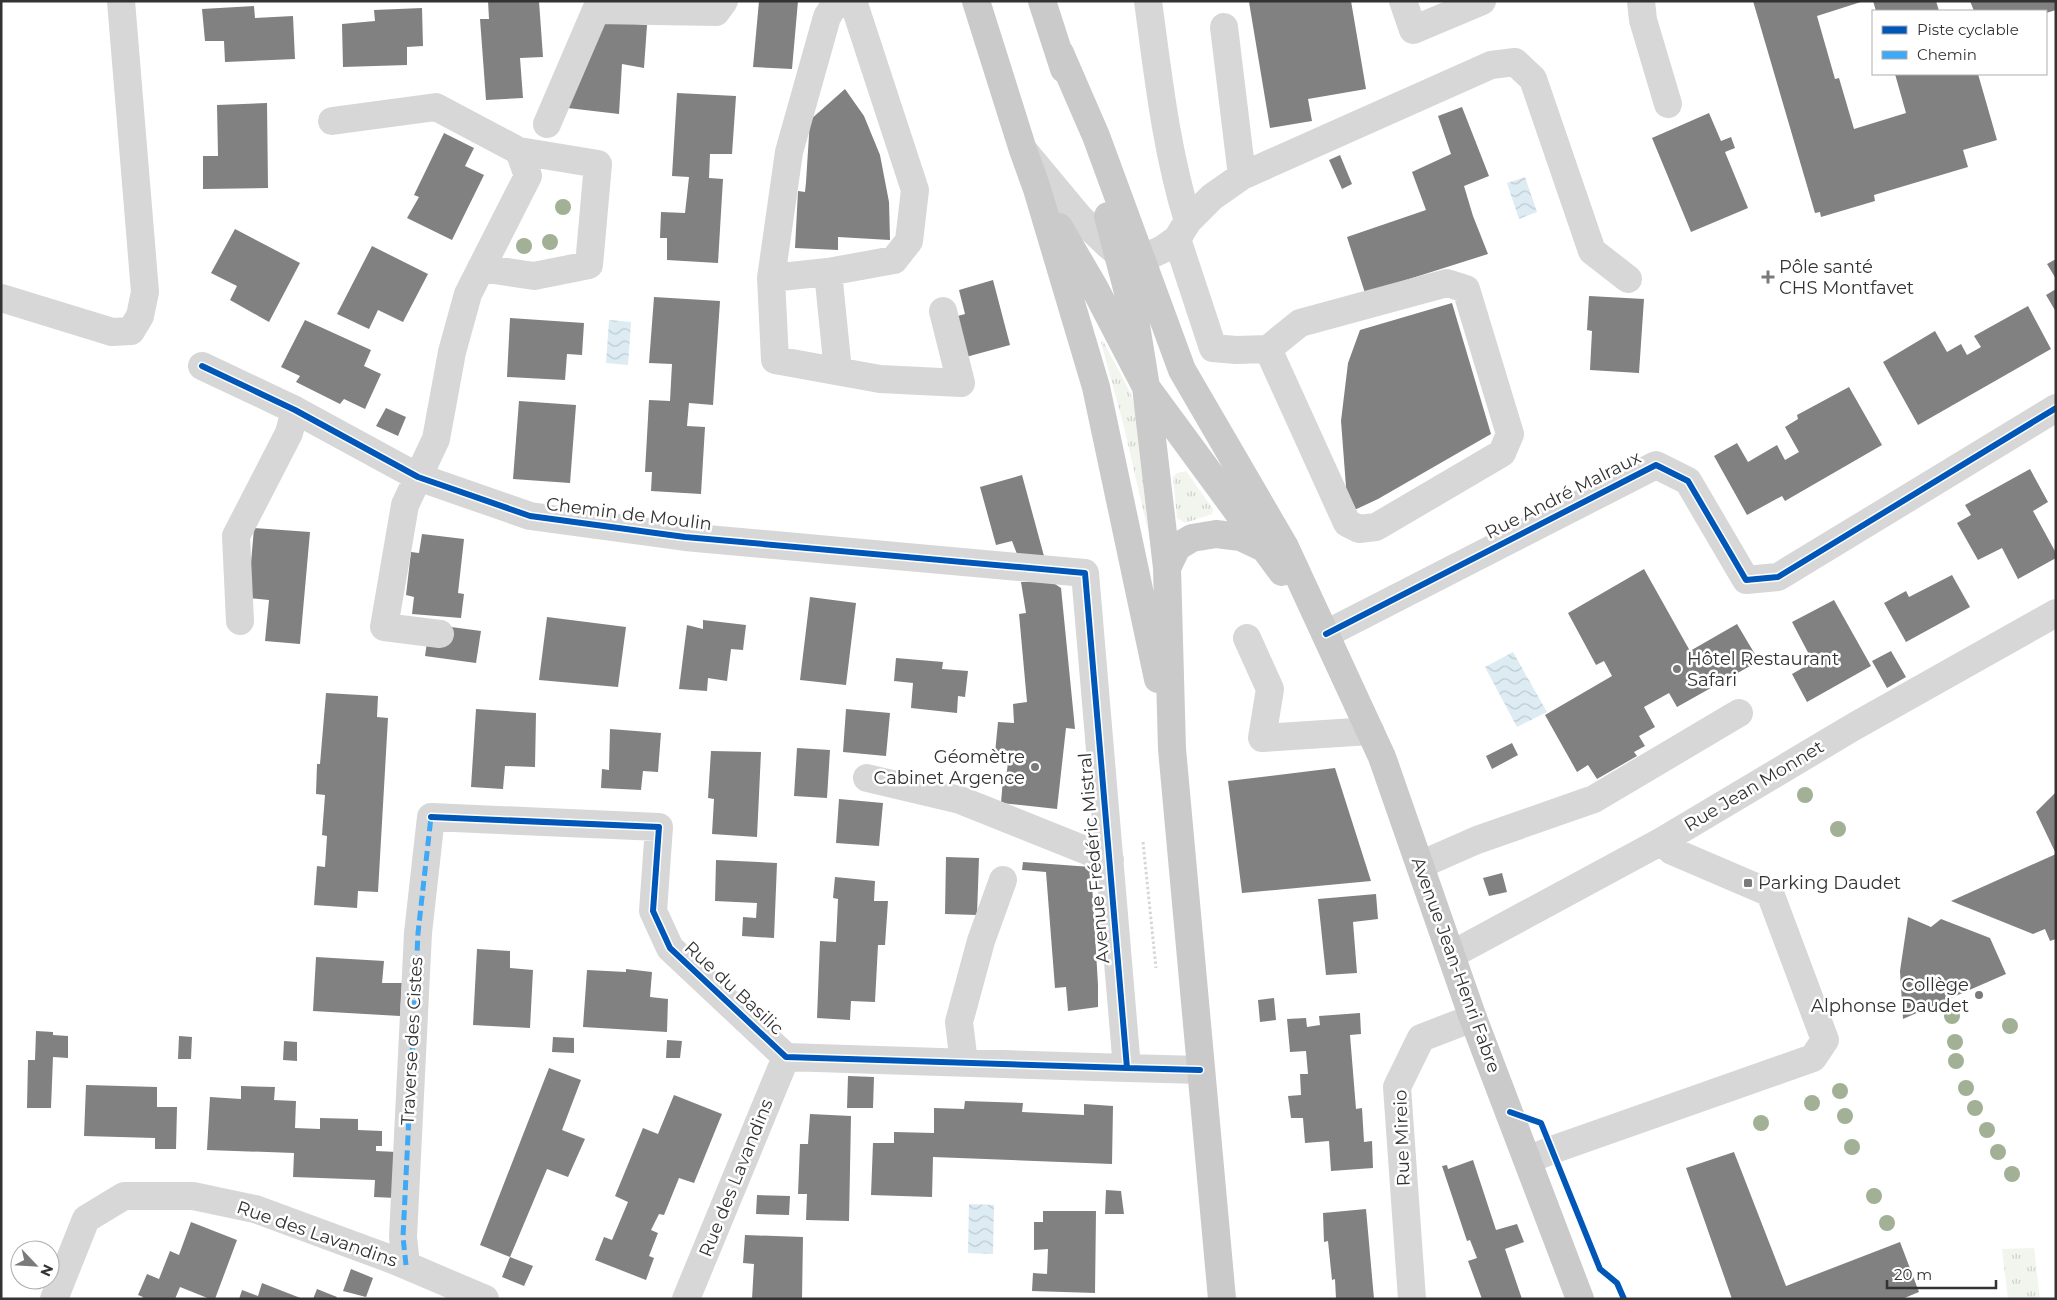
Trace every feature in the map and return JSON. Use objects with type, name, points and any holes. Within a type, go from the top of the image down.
[{"type":"main road","points":[[976,1],[1037,189],[1096,387],[1172,749]]},
{"type":"main road","points":[[1042,1],[1130,256],[1182,370],[1285,547],[1326,634]]},
{"type":"main road","points":[[1037,189],[1094,287],[1146,388],[1326,634]]},
{"type":"main road","points":[[1130,256],[1135,319],[1146,388],[1167,568],[1172,749],[1222,1299]]},
{"type":"main road","points":[[1167,568],[1177,547],[1192,538],[1216,534],[1241,537],[1264,548]]},
{"type":"main road","name":"Avenue Jean-Henri Fabre","points":[[1326,634],[1382,757],[1473,1018],[1580,1299]]},
{"type":"street","points":[[1,298],[112,332],[131,331],[140,316],[145,292],[121,1]]},
{"type":"street","points":[[546,124],[596,10],[716,12],[724,1]]},
{"type":"street","points":[[837,1],[827,17],[789,152],[771,278],[774,360],[880,379],[962,383],[943,311]]},
{"type":"street","points":[[771,278],[828,272],[894,260],[910,241],[915,190],[853,1]]},
{"type":"street","points":[[1148,1],[1161,97],[1178,189],[1183,230],[1213,348],[1236,350],[1268,349],[1300,323],[1447,283],[1466,289],[1510,434],[1502,453],[1376,527],[1359,529],[1347,523],[1268,349]]},
{"type":"street","points":[[1404,1],[1413,30],[1482,1]]},
{"type":"street","points":[[1641,1],[1643,20],[1668,104]]},
{"type":"street","points":[[1224,27],[1242,176]]},
{"type":"street","points":[[1023,150],[1079,216],[1130,256],[1163,249],[1183,230],[1212,197],[1242,176],[1491,65],[1515,62],[1533,79],[1592,251],[1628,279]]},
{"type":"street","points":[[332,122],[436,107],[519,151],[598,164],[588,264],[534,276],[481,268]]},
{"type":"street","points":[[440,634],[384,627],[405,505],[436,439],[452,352],[468,294],[528,176],[519,151]]},
{"type":"street","points":[[828,272],[838,371]]},
{"type":"street","name":"Chemin de Moulin","points":[[202,366],[295,410],[418,477],[530,516],[685,537],[1085,573]]},
{"type":"street","name":"Rue André Malraux","points":[[1326,634],[1656,464],[1688,481],[1746,580],[1778,577],[2056,408]]},
{"type":"street","points":[[240,621],[236,536],[289,433],[295,410]]},
{"type":"street","name":"Avenue Frédéric Mistral","points":[[1085,573],[1127,1068]]},
{"type":"street","name":"Rue Jean Monnet","points":[[1451,955],[1662,841],[1855,726],[2056,613]]},
{"type":"street","points":[[1247,638],[1270,689],[1262,738],[1370,731]]},
{"type":"street","points":[[1420,864],[1477,840],[1594,799],[1738,713]]},
{"type":"street","points":[[867,778],[960,800],[1110,860]]},
{"type":"street","name":"Rue du Basilic","points":[[431,817],[659,827],[653,911],[670,948],[786,1057],[1127,1068]]},
{"type":"street","name":"Traverse des Cistes","points":[[406,1265],[403,1237],[418,933],[431,817]]},
{"type":"street","points":[[1528,1160],[1813,1058],[1824,1040],[1770,893],[1672,851],[1662,841]]},
{"type":"street","points":[[964,1063],[959,1022],[980,941],[1003,880]]},
{"type":"street","name":"Rue Mireio","points":[[1412,1299],[1397,1088],[1422,1038],[1473,1018]]},
{"type":"street","name":"Rue des Lavandins","points":[[686,1299],[786,1057]]},
{"type":"street","points":[[1127,1068],[1200,1070]]},
{"type":"street","name":"Rue des Lavandins","points":[[54,1299],[86,1219],[124,1196],[193,1196],[255,1209],[406,1265],[484,1299]]},
{"type":"green space","points":[[1103,341],[1135,405],[1148,531],[1124,427],[1101,342]]},
{"type":"green space","points":[[1186,471],[1213,509],[1212,514],[1185,523],[1177,518],[1173,477],[1177,473]]},
{"type":"green space","points":[[2034,1248],[2040,1299],[2008,1299],[2002,1249]]},
{"type":"water","points":[[1525,177],[1537,212],[1519,219],[1507,183]]},
{"type":"water","points":[[609,320],[631,322],[628,365],[606,363]]},
{"type":"water","points":[[1513,652],[1547,712],[1517,727],[1485,667]]},
{"type":"water","points":[[969,1204],[994,1205],[993,1254],[968,1253]]},
{"type":"building","points":[[488,1],[539,1],[543,57],[520,58],[523,98],[486,100],[480,19],[489,19]]},
{"type":"building","points":[[759,1],[798,1],[792,69],[753,67]]},
{"type":"building","points":[[1351,1],[1366,89],[1308,99],[1312,121],[1270,128],[1249,2]]},
{"type":"building","points":[[1753,1],[1864,1],[1817,16],[1835,79],[1839,78],[1854,129],[1906,113],[1895,75],[1978,75],[1997,140],[1963,150],[1968,167],[1874,195],[1875,201],[1821,217],[1820,212],[1815,213]]},
{"type":"building","points":[[1873,1],[1936,1],[1939,10],[1876,10]]},
{"type":"building","points":[[1970,1],[2056,1],[2056,10],[2047,13],[2047,10],[1974,10]]},
{"type":"building","points":[[254,6],[255,18],[293,16],[295,59],[225,62],[224,41],[205,41],[202,9]]},
{"type":"building","points":[[422,8],[423,46],[407,47],[407,65],[343,67],[342,24],[375,21],[374,10]]},
{"type":"building","points":[[601,21],[647,25],[644,68],[622,64],[619,114],[559,107]]},
{"type":"building","points":[[845,89],[864,116],[880,155],[889,202],[890,240],[838,237],[838,250],[795,248],[798,191],[805,192],[810,120]]},
{"type":"building","points":[[677,93],[736,96],[732,154],[710,154],[709,178],[723,179],[718,263],[667,260],[667,238],[660,238],[661,212],[685,213],[689,177],[672,176]]},
{"type":"building","points":[[267,103],[268,188],[203,189],[203,156],[218,156],[217,105]]},
{"type":"building","points":[[1462,107],[1489,176],[1464,186],[1488,254],[1365,293],[1347,237],[1426,210],[1412,172],[1451,154],[1438,116]]},
{"type":"building","points":[[1709,113],[1721,141],[1731,137],[1735,148],[1725,152],[1748,208],[1691,232],[1652,138]]},
{"type":"building","points":[[444,133],[474,148],[465,166],[484,175],[452,240],[407,218],[419,197],[414,195]]},
{"type":"building","points":[[1340,155],[1352,184],[1342,189],[1329,160]]},
{"type":"building","points":[[235,229],[300,263],[269,322],[230,300],[237,286],[211,273]]},
{"type":"building","points":[[372,246],[428,274],[403,322],[378,310],[369,329],[337,314]]},
{"type":"building","points":[[2056,259],[2056,279],[2047,264]]},
{"type":"building","points":[[993,280],[1010,345],[966,357],[954,317],[965,314],[959,290]]},
{"type":"building","points":[[2056,289],[2056,312],[2046,295]]},
{"type":"building","points":[[1589,296],[1644,299],[1639,373],[1590,370],[1592,331],[1587,330]]},
{"type":"building","points":[[654,297],[720,301],[713,405],[689,403],[687,426],[705,427],[701,494],[651,491],[652,472],[645,472],[649,400],[670,401],[672,364],[649,363]]},
{"type":"building","points":[[1452,303],[1491,434],[1378,499],[1348,513],[1341,421],[1348,363],[1360,330]]},
{"type":"building","points":[[2028,306],[2051,349],[1918,425],[1883,362],[1935,331],[1947,352],[1961,344],[1967,355],[1981,347],[1974,336]]},
{"type":"building","points":[[510,318],[584,323],[582,355],[567,354],[565,380],[507,377]]},
{"type":"building","points":[[305,320],[371,350],[364,366],[381,374],[365,409],[344,399],[340,404],[296,382],[300,376],[281,367]]},
{"type":"building","points":[[1849,387],[1882,445],[1785,501],[1782,496],[1747,515],[1714,456],[1737,443],[1748,462],[1777,445],[1785,460],[1799,452],[1785,427],[1798,419],[1797,415]]},
{"type":"building","points":[[519,401],[576,405],[570,483],[513,479]]},
{"type":"building","points":[[386,408],[406,417],[398,436],[376,426]]},
{"type":"building","points":[[2030,469],[2048,502],[2033,511],[2056,553],[2056,558],[2018,579],[2002,548],[1978,560],[1957,523],[1971,515],[1965,505]]},
{"type":"building","points":[[1022,475],[1044,556],[1017,554],[1012,541],[996,545],[980,487]]},
{"type":"building","points":[[254,528],[310,532],[300,644],[265,641],[269,600],[248,598]]},
{"type":"building","points":[[422,534],[464,539],[458,593],[464,594],[461,618],[412,614],[414,597],[406,595],[411,552],[419,553]]},
{"type":"building","name":"Hôtel Restaurant Safari","points":[[1644,569],[1690,651],[1737,624],[1759,661],[1677,707],[1669,693],[1644,707],[1655,727],[1639,736],[1645,746],[1634,752],[1637,756],[1597,779],[1588,765],[1577,772],[1545,715],[1612,676],[1604,661],[1596,665],[1568,613]]},
{"type":"building","points":[[1952,575],[1970,607],[1906,642],[1884,603],[1906,591],[1909,597]]},
{"type":"building","points":[[1021,582],[1052,582],[1061,588],[1075,729],[1066,728],[1057,809],[1001,803],[1003,778],[1006,778],[1009,755],[995,753],[998,722],[1014,723],[1013,704],[1027,702],[1019,614],[1026,613]]},
{"type":"building","points":[[810,597],[856,603],[846,685],[800,680]]},
{"type":"building","points":[[1834,600],[1871,666],[1807,702],[1792,674],[1813,662],[1792,622]]},
{"type":"building","points":[[547,617],[626,627],[618,687],[539,680]]},
{"type":"building","points":[[703,620],[746,625],[743,650],[731,649],[727,681],[708,678],[707,691],[679,689],[687,625],[703,629]]},
{"type":"building","points":[[451,627],[481,631],[476,663],[425,656],[427,642],[448,645]]},
{"type":"building","points":[[1891,651],[1906,677],[1887,688],[1872,661]]},
{"type":"building","points":[[896,658],[943,662],[942,669],[968,671],[965,697],[958,696],[957,713],[911,708],[913,683],[894,681]]},
{"type":"building","points":[[326,693],[378,696],[377,717],[388,718],[378,892],[358,891],[357,908],[314,905],[317,866],[325,867],[327,836],[322,835],[325,795],[316,794],[317,764],[320,764]]},
{"type":"building","points":[[476,709],[536,713],[535,767],[505,766],[503,789],[471,787]]},
{"type":"building","points":[[846,709],[890,713],[886,756],[843,752]]},
{"type":"building","points":[[610,729],[661,733],[658,772],[643,771],[641,790],[601,788],[602,769],[609,770]]},
{"type":"building","points":[[1512,743],[1518,755],[1492,769],[1486,756]]},
{"type":"building","points":[[797,748],[830,750],[827,798],[794,796]]},
{"type":"building","points":[[711,751],[761,752],[757,837],[712,834],[714,799],[708,798]]},
{"type":"building","points":[[1335,768],[1371,881],[1242,893],[1228,781]]},
{"type":"building","points":[[2056,792],[2056,854],[2036,812]]},
{"type":"building","points":[[839,799],[883,803],[879,846],[836,843]]},
{"type":"building","points":[[2056,854],[2056,939],[2050,941],[2045,929],[2033,934],[1951,901]]},
{"type":"building","points":[[946,857],[979,858],[977,915],[945,914]]},
{"type":"building","points":[[716,860],[777,863],[774,938],[742,936],[743,917],[756,918],[757,903],[715,901]]},
{"type":"building","points":[[1023,862],[1091,867],[1098,1007],[1068,1011],[1066,987],[1055,988],[1046,872],[1022,870]]},
{"type":"building","points":[[1502,873],[1507,892],[1489,896],[1483,878]]},
{"type":"building","points":[[835,877],[875,881],[874,901],[888,901],[885,945],[878,945],[875,1002],[851,1001],[850,1020],[817,1018],[820,941],[836,942],[838,899],[833,898]]},
{"type":"building","points":[[1376,894],[1378,919],[1353,922],[1357,973],[1326,975],[1318,899]]},
{"type":"building","points":[[1908,917],[1931,927],[1941,919],[1990,938],[2006,974],[1903,1019],[1900,971]]},
{"type":"building","points":[[477,949],[510,951],[510,968],[533,970],[530,1028],[473,1025]]},
{"type":"building","points":[[316,957],[384,961],[382,983],[402,983],[400,1016],[313,1011]]},
{"type":"building","points":[[626,969],[652,972],[650,997],[668,999],[667,1032],[583,1027],[587,970],[626,972]]},
{"type":"building","points":[[1274,998],[1276,1020],[1260,1022],[1258,1000]]},
{"type":"building","points":[[1360,1013],[1361,1034],[1350,1035],[1356,1109],[1362,1108],[1364,1142],[1372,1141],[1373,1168],[1331,1171],[1329,1141],[1305,1143],[1303,1118],[1291,1118],[1288,1096],[1301,1095],[1300,1074],[1308,1074],[1306,1051],[1290,1052],[1287,1019],[1306,1018],[1307,1027],[1320,1025],[1319,1016]]},
{"type":"building","points":[[36,1031],[53,1032],[53,1035],[68,1036],[68,1058],[53,1057],[51,1108],[27,1108],[28,1060],[35,1060]]},
{"type":"building","points":[[179,1036],[192,1037],[191,1059],[178,1059]]},
{"type":"building","points":[[553,1037],[574,1038],[574,1053],[552,1052]]},
{"type":"building","points":[[667,1040],[682,1041],[680,1058],[666,1058]]},
{"type":"building","points":[[284,1041],[297,1042],[297,1061],[283,1060]]},
{"type":"building","points":[[549,1068],[581,1080],[562,1130],[585,1139],[568,1177],[547,1169],[510,1257],[480,1245]]},
{"type":"building","points":[[848,1076],[874,1077],[873,1108],[847,1108]]},
{"type":"building","points":[[86,1085],[157,1087],[157,1107],[177,1107],[176,1149],[155,1149],[155,1138],[84,1136]]},
{"type":"building","points":[[241,1086],[275,1087],[274,1100],[296,1101],[295,1128],[320,1129],[320,1118],[358,1119],[358,1130],[382,1131],[382,1146],[376,1146],[376,1151],[397,1152],[396,1198],[374,1197],[375,1180],[293,1177],[294,1153],[207,1150],[210,1097],[241,1099]]},
{"type":"building","points":[[674,1095],[722,1114],[694,1183],[679,1178],[664,1215],[659,1214],[651,1230],[658,1233],[649,1256],[654,1258],[646,1280],[595,1260],[604,1237],[612,1240],[628,1202],[615,1196],[643,1128],[658,1134]]},
{"type":"building","points":[[965,1101],[1023,1103],[1022,1112],[1084,1115],[1084,1104],[1113,1106],[1112,1164],[933,1157],[932,1197],[871,1195],[873,1143],[894,1143],[894,1132],[934,1133],[934,1108],[964,1109]]},
{"type":"building","points":[[810,1114],[851,1116],[849,1221],[806,1220],[807,1194],[798,1194],[800,1144],[808,1144]]},
{"type":"building","points":[[1734,1152],[1786,1286],[1900,1242],[1919,1292],[1902,1299],[1732,1299],[1686,1168]]},
{"type":"building","points":[[1473,1160],[1496,1230],[1517,1224],[1524,1242],[1505,1249],[1522,1299],[1482,1299],[1468,1261],[1477,1258],[1470,1240],[1467,1241],[1442,1166],[1447,1165],[1448,1169]]},
{"type":"building","points":[[1106,1190],[1121,1191],[1124,1214],[1105,1214]]},
{"type":"building","points":[[757,1195],[790,1196],[789,1215],[756,1214]]},
{"type":"building","points":[[1366,1209],[1374,1299],[1336,1299],[1335,1279],[1332,1280],[1328,1241],[1324,1242],[1323,1213]]},
{"type":"building","points":[[1043,1211],[1096,1211],[1095,1293],[1032,1291],[1033,1273],[1047,1274],[1048,1249],[1034,1250],[1034,1222],[1043,1222]]},
{"type":"building","points":[[191,1222],[237,1240],[215,1299],[210,1299],[180,1287],[175,1299],[142,1299],[143,1297],[138,1295],[147,1274],[159,1279],[170,1251],[179,1255]]},
{"type":"building","points":[[745,1235],[803,1237],[802,1299],[752,1299],[754,1264],[743,1263]]},
{"type":"building","points":[[510,1257],[533,1266],[524,1286],[502,1277]]},
{"type":"building","points":[[351,1269],[373,1278],[366,1297],[343,1291]]},
{"type":"building","points":[[262,1283],[303,1299],[239,1299],[242,1290],[258,1296]]},
{"type":"building","points":[[317,1289],[337,1297],[336,1299],[313,1299]]},
{"type":"marked path","points":[[406,1265],[403,1237],[418,933],[431,817]]},
{"type":"cycle path","points":[[202,366],[295,410],[418,477],[530,516],[685,537],[1085,573],[1127,1068],[1200,1070]]},
{"type":"cycle path","points":[[1326,634],[1656,465],[1688,481],[1746,580],[1778,577],[2056,408]]},
{"type":"cycle path","points":[[431,817],[659,827],[653,911],[670,948],[786,1057],[1127,1068]]},
{"type":"cycle path","points":[[1510,1112],[1541,1123],[1600,1269],[1617,1283],[1624,1299]]},
{"type":"place","name":"Pôle santé CHS Montfavet","points":[[1768,277]]},
{"type":"place","name":"Hôtel Restaurant Safari","points":[[1677,669]]},
{"type":"place","name":"Géomètre Cabinet Argence","points":[[1035,767]]},
{"type":"place","name":"Parking Daudet","points":[[1748,883]]},
{"type":"place","name":"Collège Alphonse Daudet","points":[[1979,995]]}]
